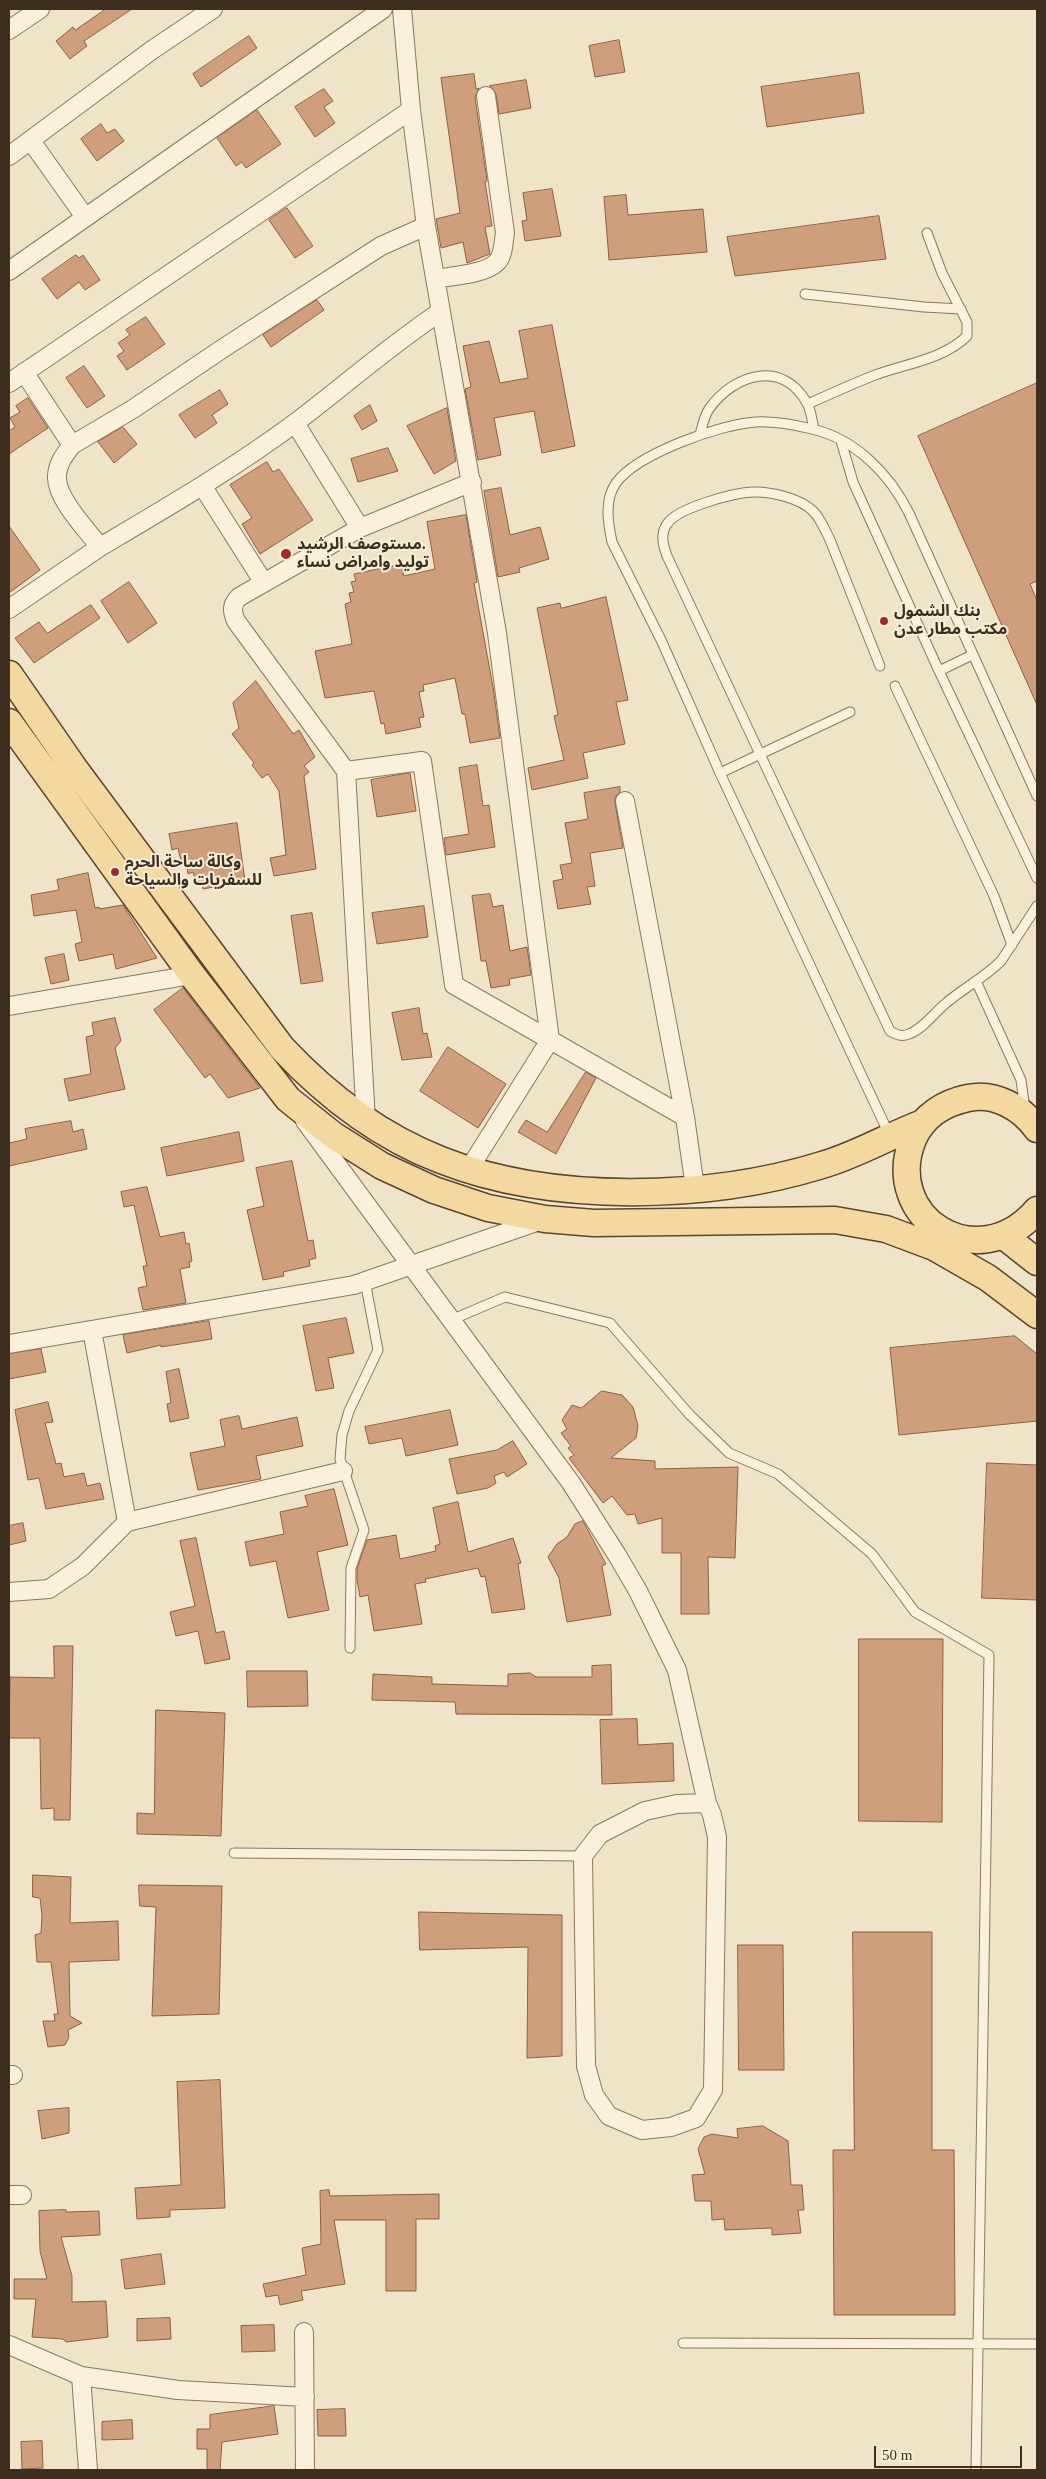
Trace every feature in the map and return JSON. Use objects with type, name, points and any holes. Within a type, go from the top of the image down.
[{"type":"main road","points":[[9,674],[92,792],[282,1048],[321,1087],[366,1121],[416,1149],[469,1169],[514,1181],[560,1188],[605,1191],[695,1188],[759,1181],[791,1174],[852,1155],[890,1136],[923,1123],[945,1105],[972,1097],[1000,1100],[1033,1119]]},
{"type":"main road","points":[[9,722],[192,975],[288,1099],[333,1135],[374,1160],[434,1190],[488,1208],[545,1219],[594,1223],[809,1220],[861,1224],[910,1237],[934,1247],[988,1278],[1037,1314]]},
{"type":"main road","points":[[923,1123],[910,1148],[907,1177],[913,1198],[924,1216],[948,1234],[961,1239],[990,1240],[1017,1230],[1037,1210]]},
{"type":"main road","points":[[1004,1236],[1037,1262]]},
{"type":"street","points":[[9,30],[40,9]]},
{"type":"street","points":[[9,156],[152,50],[212,9]]},
{"type":"street","points":[[9,271],[383,9]]},
{"type":"street","points":[[402,9],[411,110],[426,226],[499,642],[550,1040],[469,1169]]},
{"type":"street","points":[[436,279],[482,271],[496,264],[502,254],[505,233],[486,96]]},
{"type":"street","points":[[9,383],[411,110]]},
{"type":"street","points":[[31,141],[85,217]]},
{"type":"street","points":[[100,547],[60,492],[57,477],[60,462],[72,445],[133,409],[381,246],[426,226]]},
{"type":"street","points":[[9,609],[100,547],[203,487],[295,423],[399,340],[440,312]]},
{"type":"street","points":[[24,372],[72,445]]},
{"type":"street","points":[[295,423],[360,528]]},
{"type":"street","points":[[366,1121],[346,771],[236,621],[232,609],[234,602],[264,583],[360,528],[472,482]]},
{"type":"street","points":[[203,487],[264,583]]},
{"type":"street","points":[[346,771],[422,761],[454,985],[685,1116]]},
{"type":"street","points":[[625,801],[685,1116],[695,1188]]},
{"type":"street","points":[[9,1006],[192,975]]},
{"type":"street","points":[[288,1099],[570,1483],[638,1591],[677,1670],[707,1803],[712,1814],[717,1837],[713,2090],[696,2118],[671,2127],[642,2130],[609,2116],[594,2095],[586,2066],[584,1856],[600,1834],[644,1811],[678,1804],[707,1803]]},
{"type":"street","points":[[9,1344],[354,1285],[545,1219]]},
{"type":"street","points":[[92,1330],[126,1522]]},
{"type":"street","points":[[9,1592],[49,1589],[83,1566],[126,1522],[343,1471]]},
{"type":"street","points":[[304,2332],[305,2470]]},
{"type":"street","points":[[9,2345],[82,2376],[178,2390],[305,2398]]},
{"type":"street","points":[[82,2376],[88,2470]]},
{"type":"lane","points":[[808,404],[874,376],[956,346],[967,336],[967,322],[942,273],[928,233]]},
{"type":"lane","points":[[805,294],[917,307],[961,309]]},
{"type":"lane","points":[[700,435],[707,411],[723,392],[744,379],[769,375],[792,384],[808,404],[814,429]]},
{"type":"lane","points":[[890,1136],[720,773],[662,642],[612,542],[608,524],[608,503],[616,484],[645,460],[700,435],[756,422],[814,429],[841,441],[861,453],[881,470],[898,490],[1037,796]]},
{"type":"lane","points":[[841,441],[853,482],[939,671],[1037,878]]},
{"type":"lane","points":[[880,666],[830,540],[822,523],[812,509],[786,498],[753,492],[694,507],[671,519],[663,531],[663,547],[890,1031],[897,1035],[907,1035],[917,1030],[945,1004],[993,969],[1012,945],[1037,906]]},
{"type":"lane","points":[[939,671],[972,655]]},
{"type":"lane","points":[[895,686],[994,896],[1012,945]]},
{"type":"lane","points":[[720,773],[850,712]]},
{"type":"lane","points":[[976,981],[1021,1080],[1033,1119]]},
{"type":"lane","points":[[350,1648],[351,1568],[364,1530],[340,1459],[342,1435],[349,1411],[378,1350],[365,1281]]},
{"type":"lane","points":[[451,1320],[505,1297],[610,1323],[689,1414],[729,1453],[778,1474],[872,1554],[916,1612],[989,1655],[976,2470]]},
{"type":"lane","points":[[234,1853],[584,1856]]},
{"type":"lane","points":[[683,2344],[1037,2344]]},
{"type":"building","points":[[106,9],[132,9],[84,41],[87,46],[70,59],[56,41],[73,27],[75,30]]},
{"type":"building","points":[[249,36],[257,48],[201,87],[193,74]]},
{"type":"building","points":[[619,40],[625,72],[595,77],[589,46]]},
{"type":"building","points":[[859,73],[864,113],[767,127],[761,87]]},
{"type":"building","points":[[474,74],[476,89],[479,88],[475,97],[492,226],[485,227],[490,254],[467,263],[463,242],[441,248],[436,219],[460,213],[441,78]]},
{"type":"building","points":[[526,80],[531,108],[499,114],[496,94],[490,86]]},
{"type":"building","points":[[324,89],[333,101],[324,107],[335,123],[315,137],[295,107]]},
{"type":"building","points":[[257,110],[281,144],[246,168],[242,162],[236,166],[217,138]]},
{"type":"building","points":[[101,124],[107,133],[115,129],[124,141],[97,161],[81,139]]},
{"type":"building","points":[[552,189],[561,236],[525,241],[522,221],[527,220],[523,193]]},
{"type":"building","points":[[626,195],[628,215],[703,209],[707,252],[609,260],[604,197]]},
{"type":"building","points":[[287,208],[313,246],[295,258],[269,220]]},
{"type":"building","points":[[879,216],[886,259],[735,276],[727,237]]},
{"type":"building","points":[[76,255],[79,258],[83,255],[100,280],[85,290],[79,282],[57,299],[42,279]]},
{"type":"building","points":[[317,300],[324,310],[271,347],[263,335]]},
{"type":"building","points":[[146,317],[165,344],[127,370],[117,356],[124,351],[118,343],[130,335],[126,330]]},
{"type":"building","points":[[552,325],[575,446],[542,453],[534,411],[494,418],[501,455],[478,460],[465,389],[471,387],[463,346],[489,341],[500,383],[528,378],[519,331]]},
{"type":"building","points":[[84,366],[105,396],[87,408],[66,378]]},
{"type":"building","points":[[1037,383],[1037,581],[1030,584],[1037,600],[1037,705],[918,436]]},
{"type":"building","points":[[220,390],[228,404],[212,415],[217,423],[195,438],[179,415]]},
{"type":"building","points":[[28,398],[48,428],[9,454],[9,431],[15,427],[10,418],[20,412],[16,406]]},
{"type":"building","points":[[370,405],[377,421],[362,430],[354,416]]},
{"type":"building","points":[[447,408],[456,461],[434,474],[407,426]]},
{"type":"building","points":[[123,427],[137,444],[114,463],[98,442]]},
{"type":"building","points":[[388,448],[398,471],[358,482],[351,459]]},
{"type":"building","points":[[267,462],[273,472],[279,469],[313,520],[260,554],[242,524],[252,518],[230,485]]},
{"type":"building","points":[[501,488],[510,535],[540,527],[549,559],[519,568],[520,572],[498,577],[484,491]]},
{"type":"building","points":[[466,515],[477,582],[474,583],[493,687],[500,738],[470,743],[465,714],[462,714],[455,678],[423,685],[424,691],[419,692],[424,717],[419,718],[421,727],[386,734],[384,723],[381,724],[374,691],[325,698],[315,651],[352,644],[345,604],[351,602],[349,593],[354,592],[351,582],[356,581],[354,574],[401,564],[404,576],[435,569],[427,522]]},
{"type":"building","points":[[9,526],[40,570],[9,593]]},
{"type":"building","points":[[129,582],[157,623],[128,643],[101,601]]},
{"type":"building","points":[[606,597],[628,700],[616,702],[625,744],[583,753],[588,778],[532,790],[528,768],[564,760],[554,716],[558,715],[537,608],[560,603],[561,608]]},
{"type":"building","points":[[91,605],[100,618],[34,663],[15,638],[39,622],[47,633]]},
{"type":"building","points":[[256,681],[293,734],[299,730],[315,757],[304,766],[309,772],[304,776],[316,869],[274,876],[270,858],[286,855],[279,791],[268,774],[262,778],[252,765],[254,763],[232,734],[239,728],[233,703]]},
{"type":"building","points":[[477,765],[483,806],[489,805],[495,847],[446,855],[444,838],[469,834],[459,768]]},
{"type":"building","points":[[410,773],[416,811],[377,817],[371,780]]},
{"type":"building","points":[[620,787],[620,792],[615,797],[615,803],[623,848],[590,853],[595,886],[587,887],[591,904],[558,909],[553,881],[563,879],[560,865],[572,863],[565,823],[588,819],[584,793]]},
{"type":"building","points":[[237,823],[245,881],[203,889],[201,883],[196,883],[193,872],[188,874],[186,860],[181,861],[178,848],[172,850],[169,834]]},
{"type":"building","points":[[88,873],[95,908],[123,905],[157,958],[116,969],[113,954],[79,961],[75,944],[82,942],[76,910],[34,916],[31,895],[59,890],[57,880]]},
{"type":"building","points":[[490,894],[493,907],[503,905],[510,951],[527,947],[531,975],[509,979],[510,985],[491,988],[486,961],[481,961],[472,896]]},
{"type":"building","points":[[424,906],[428,937],[377,944],[372,913]]},
{"type":"building","points":[[312,913],[323,981],[301,984],[291,916]]},
{"type":"building","points":[[64,954],[69,980],[51,984],[45,958]]},
{"type":"building","points":[[183,988],[260,1088],[228,1098],[210,1074],[205,1078],[154,1010]]},
{"type":"building","points":[[419,1008],[423,1034],[427,1033],[432,1057],[402,1060],[392,1013]]},
{"type":"building","points":[[115,1018],[121,1041],[115,1048],[125,1089],[69,1101],[64,1079],[91,1074],[86,1037],[94,1035],[92,1023]]},
{"type":"building","points":[[448,1047],[506,1084],[478,1128],[420,1091]]},
{"type":"building","points":[[586,1072],[596,1078],[556,1154],[518,1132],[526,1120],[547,1132]]},
{"type":"building","points":[[71,1121],[73,1132],[83,1129],[87,1149],[9,1166],[9,1143],[27,1139],[25,1129]]},
{"type":"building","points":[[239,1132],[244,1161],[167,1176],[161,1148]]},
{"type":"building","points":[[292,1161],[308,1241],[313,1240],[316,1258],[309,1260],[310,1266],[283,1272],[284,1276],[263,1280],[247,1210],[264,1206],[256,1168]]},
{"type":"building","points":[[147,1187],[160,1237],[184,1232],[186,1244],[189,1243],[192,1261],[189,1262],[190,1267],[180,1269],[186,1303],[143,1310],[138,1288],[147,1286],[143,1266],[147,1266],[134,1205],[124,1207],[121,1192]]},
{"type":"building","points":[[346,1318],[354,1353],[328,1358],[334,1388],[316,1391],[303,1326]]},
{"type":"building","points":[[209,1321],[212,1339],[161,1347],[161,1345],[127,1353],[123,1335]]},
{"type":"building","points":[[1015,1336],[1037,1354],[1037,1421],[899,1435],[890,1348]]},
{"type":"building","points":[[41,1349],[46,1372],[9,1379],[9,1354]]},
{"type":"building","points":[[179,1369],[189,1418],[170,1422],[167,1404],[171,1403],[166,1372]]},
{"type":"building","points":[[602,1391],[622,1395],[633,1407],[638,1426],[636,1438],[611,1458],[655,1461],[655,1469],[738,1467],[735,1558],[708,1557],[709,1614],[681,1614],[681,1553],[662,1553],[662,1518],[638,1524],[635,1514],[627,1515],[612,1496],[603,1503],[569,1458],[574,1455],[568,1448],[571,1446],[561,1433],[567,1429],[562,1420],[572,1405],[581,1408]]},
{"type":"building","points":[[48,1402],[53,1422],[45,1423],[56,1464],[61,1463],[64,1477],[84,1473],[87,1486],[100,1483],[104,1499],[46,1509],[39,1478],[28,1480],[15,1410]]},
{"type":"building","points":[[450,1410],[458,1445],[406,1456],[402,1438],[369,1444],[365,1427]]},
{"type":"building","points":[[239,1416],[242,1429],[297,1417],[303,1446],[256,1456],[261,1479],[198,1490],[190,1453],[225,1446],[220,1420]]},
{"type":"building","points":[[513,1441],[527,1464],[507,1477],[504,1472],[494,1476],[496,1483],[488,1488],[457,1494],[449,1459],[497,1450]]},
{"type":"building","points":[[987,1463],[1037,1465],[1037,1600],[982,1598]]},
{"type":"building","points":[[334,1489],[348,1545],[317,1552],[329,1610],[288,1618],[276,1561],[250,1566],[245,1542],[284,1534],[280,1512],[308,1506],[305,1496]]},
{"type":"building","points":[[458,1502],[468,1552],[513,1538],[521,1563],[518,1564],[525,1609],[492,1613],[485,1576],[481,1577],[478,1568],[425,1579],[426,1582],[415,1584],[422,1624],[374,1631],[368,1595],[360,1597],[357,1580],[357,1569],[367,1540],[396,1535],[400,1559],[436,1551],[435,1546],[440,1544],[433,1508]]},
{"type":"building","points":[[583,1521],[606,1564],[602,1566],[611,1615],[567,1622],[559,1578],[548,1557],[557,1544],[567,1537],[575,1524]]},
{"type":"building","points":[[23,1523],[26,1541],[9,1545],[9,1526]]},
{"type":"building","points":[[196,1538],[216,1633],[224,1631],[230,1659],[205,1664],[198,1631],[176,1636],[170,1612],[195,1606],[180,1541]]},
{"type":"building","points":[[859,1639],[943,1639],[942,1822],[859,1821]]},
{"type":"building","points":[[54,1646],[73,1646],[70,1820],[54,1820],[54,1808],[41,1809],[40,1738],[9,1738],[10,1677],[54,1678]]},
{"type":"building","points":[[611,1665],[612,1715],[456,1714],[455,1702],[372,1700],[373,1674],[432,1677],[432,1684],[508,1686],[508,1674],[530,1673],[536,1677],[592,1677],[592,1666]]},
{"type":"building","points":[[247,1671],[307,1671],[308,1706],[248,1707]]},
{"type":"building","points":[[156,1710],[225,1713],[221,1836],[137,1834],[137,1813],[154,1814]]},
{"type":"building","points":[[637,1719],[638,1745],[673,1743],[674,1781],[602,1784],[600,1720]]},
{"type":"building","points":[[33,1875],[71,1877],[70,1923],[118,1921],[119,1960],[69,1962],[70,2016],[82,2023],[68,2030],[69,2037],[65,2045],[48,2047],[43,2021],[55,2021],[54,2014],[58,2014],[51,1962],[37,1962],[35,1935],[41,1933],[42,1915],[40,1898],[33,1897]]},
{"type":"building","points":[[139,1885],[222,1886],[219,2014],[152,2016],[156,1907],[140,1906]]},
{"type":"building","points":[[419,1912],[562,1915],[562,2056],[527,2058],[528,1947],[420,1950]]},
{"type":"building","points":[[853,1932],[932,1932],[932,2150],[954,2150],[955,2315],[834,2315],[833,2150],[854,2150]]},
{"type":"building","points":[[738,1945],[783,1945],[784,2070],[739,2070]]},
{"type":"building","points":[[220,2080],[225,2208],[170,2210],[170,2217],[137,2219],[135,2188],[181,2185],[177,2082]]},
{"type":"building","points":[[69,2108],[69,2133],[42,2139],[38,2111]]},
{"type":"building","points":[[763,2126],[788,2141],[791,2185],[802,2185],[804,2210],[798,2210],[801,2233],[772,2235],[772,2228],[725,2230],[724,2219],[712,2220],[711,2201],[695,2201],[692,2175],[705,2174],[698,2149],[704,2137],[712,2134],[738,2138],[737,2129]]},
{"type":"building","points":[[329,2190],[330,2196],[439,2194],[439,2219],[416,2219],[416,2291],[386,2291],[386,2220],[334,2220],[345,2284],[301,2291],[303,2300],[280,2305],[278,2295],[266,2297],[263,2284],[306,2275],[302,2248],[321,2244],[320,2191]]},
{"type":"building","points":[[66,2210],[66,2212],[99,2211],[100,2235],[61,2237],[72,2276],[72,2302],[106,2301],[108,2337],[66,2342],[63,2339],[32,2337],[36,2299],[14,2299],[14,2279],[47,2279],[40,2251],[39,2211]]},
{"type":"building","points":[[161,2254],[165,2284],[125,2289],[121,2260]]},
{"type":"building","points":[[170,2318],[171,2339],[137,2341],[137,2319]]},
{"type":"building","points":[[274,2325],[275,2351],[242,2352],[241,2326]]},
{"type":"building","points":[[274,2406],[278,2434],[222,2442],[220,2470],[207,2470],[207,2449],[197,2449],[197,2429],[210,2429],[210,2415]]},
{"type":"building","points":[[345,2409],[346,2436],[318,2436],[317,2410]]},
{"type":"building","points":[[132,2420],[133,2439],[102,2440],[102,2422]]},
{"type":"building","points":[[42,2441],[43,2468],[22,2469],[21,2442]]},
{"type":"place","name":"مستوصف الرشيد. توليد وامراض نساء","points":[[286,554]]},
{"type":"place","name":"بنك الشمول مكتب مطار عدن","points":[[884,621]]},
{"type":"place","name":"وكالة ساحة الحرم للسفريات والسياحة","points":[[115,872]]}]
